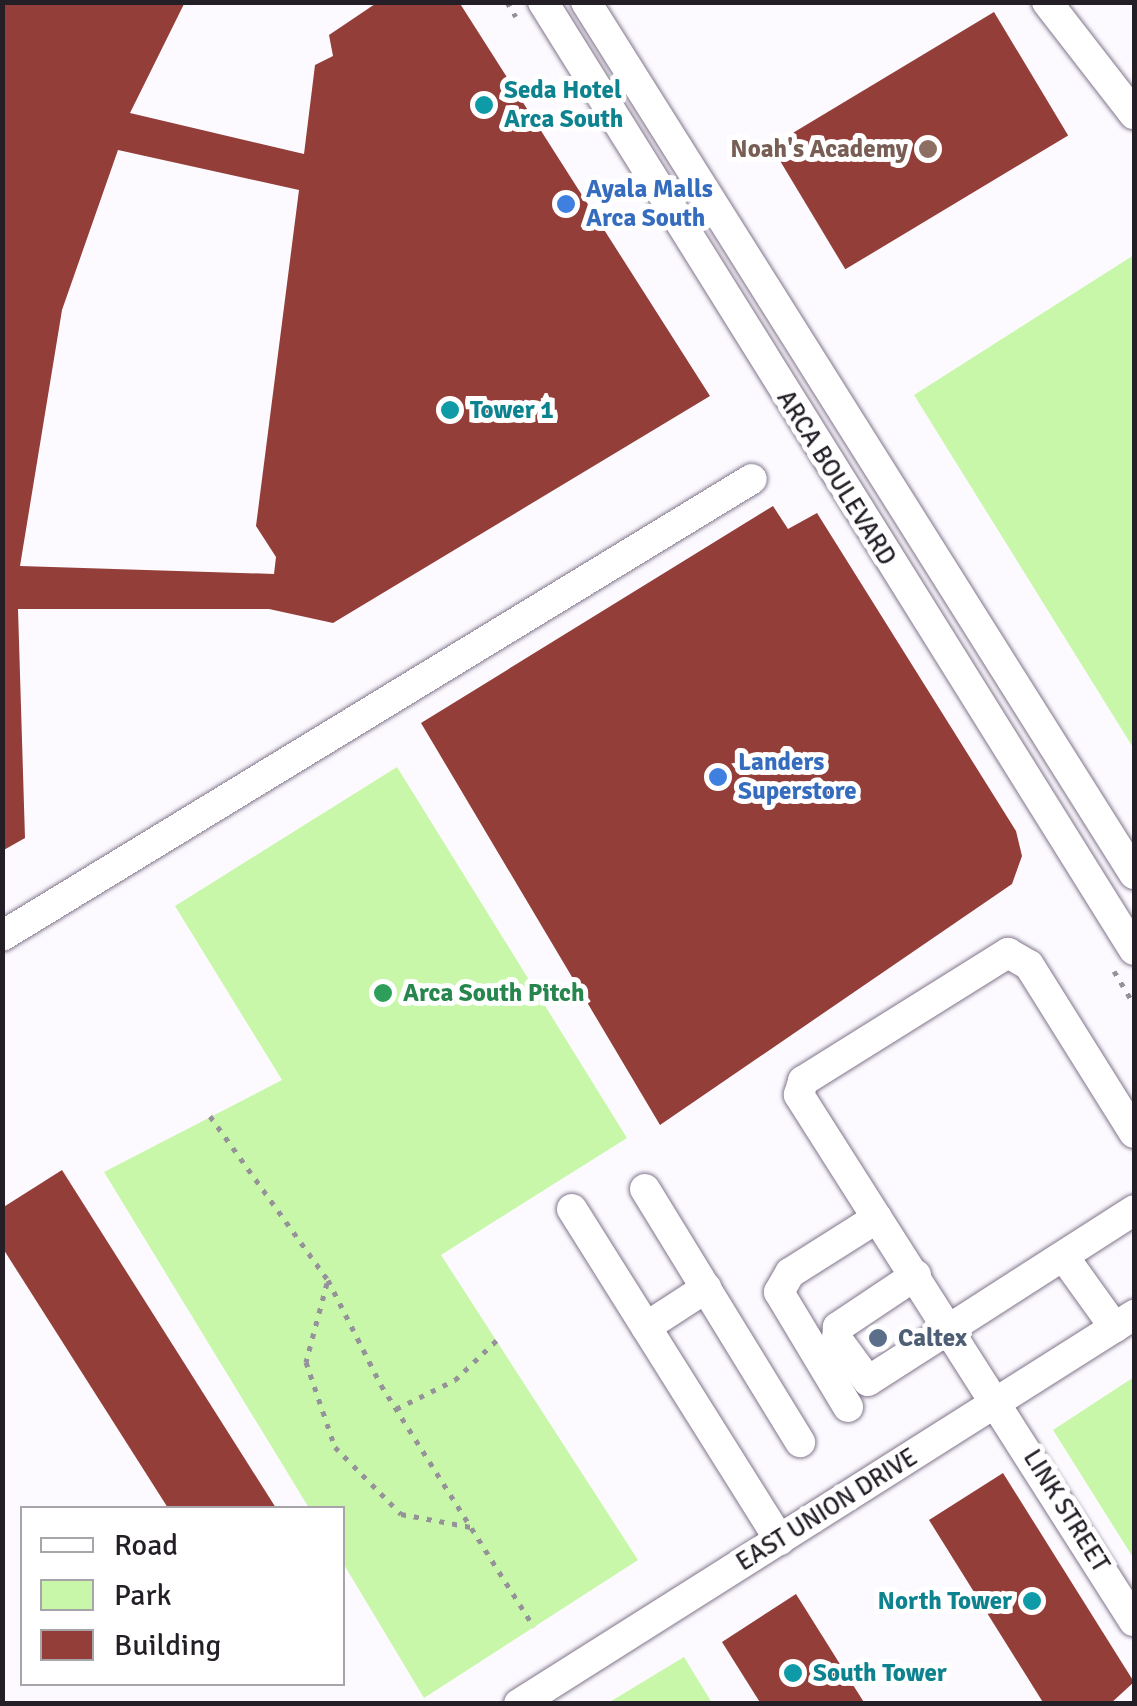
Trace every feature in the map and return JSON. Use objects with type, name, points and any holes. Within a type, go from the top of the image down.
[{"type":"street","name":"ARCA BOULEVARD","points":[[542,2],[1134,950]]},
{"type":"street","name":"ARCA BOULEVARD","points":[[586,2],[1134,874]]},
{"type":"street","points":[[1047,2],[1134,114]]},
{"type":"street","points":[[2,936],[752,479]]},
{"type":"street","name":"LINK STREET","points":[[1134,1133],[1029,964],[1008,953],[800,1088],[877,1218],[998,1402],[1134,1621]]},
{"type":"street","points":[[645,1188],[800,1442]]},
{"type":"street","points":[[572,1210],[780,1540]]},
{"type":"street","points":[[916,1276],[838,1326],[838,1339],[860,1376],[878,1380],[1134,1210]]},
{"type":"street","points":[[848,1407],[779,1292],[803,1263],[877,1218]]},
{"type":"street","points":[[1064,1257],[1125,1321]]},
{"type":"street","points":[[646,1327],[706,1288]]},
{"type":"street","name":"EAST UNION DRIVE","points":[[519,1704],[1125,1321]]},
{"type":"path","points":[[210,1116],[328,1280],[396,1408],[534,1627]]},
{"type":"path","points":[[328,1280],[306,1362],[336,1447],[401,1514],[471,1527]]},
{"type":"path","points":[[396,1408],[455,1380],[499,1338]]},
{"type":"green space","points":[[1134,255],[1134,749],[914,395]]},
{"type":"green space","points":[[397,767],[627,1138],[441,1255],[638,1560],[424,1698],[345,1566],[345,1506],[308,1506],[104,1172],[282,1080],[175,906]]},
{"type":"green space","points":[[1134,1377],[1134,1559],[1053,1430]]},
{"type":"green space","points":[[684,1657],[712,1703],[608,1703]]},
{"type":"building","points":[[2,2],[185,2],[130,113],[304,154],[315,65],[333,56],[329,35],[378,2],[459,2],[710,396],[333,623],[269,609],[18,609],[25,838],[2,851]],"holes":[[[118,150],[299,190],[256,526],[276,557],[274,574],[20,566],[62,310]]]},
{"type":"building","points":[[994,12],[1068,135],[845,269],[771,146]]},
{"type":"building","name":"Landers Superstore","points":[[773,506],[788,529],[817,513],[1016,831],[1022,856],[1012,884],[660,1125],[421,723]]},
{"type":"building","points":[[62,1170],[275,1506],[167,1506],[2,1247],[2,1208]]},
{"type":"building","name":"North Tower","points":[[1003,1473],[1134,1682],[1110,1704],[1044,1704],[929,1520]]},
{"type":"building","name":"South Tower","points":[[796,1594],[865,1704],[761,1704],[722,1642]]},
{"type":"place","name":"Seda Hotel Arca South","points":[[484,105]]},
{"type":"place","name":"Noah's Academy","points":[[928,149]]},
{"type":"place","name":"Ayala Malls Arca South","points":[[566,204]]},
{"type":"place","name":"Tower 1","points":[[450,410]]},
{"type":"place","name":"Landers Superstore","points":[[718,777]]},
{"type":"place","name":"Arca South Pitch","points":[[383,993]]},
{"type":"place","name":"Caltex","points":[[878,1338]]},
{"type":"place","name":"North Tower","points":[[1032,1601]]},
{"type":"place","name":"South Tower","points":[[793,1673]]}]
